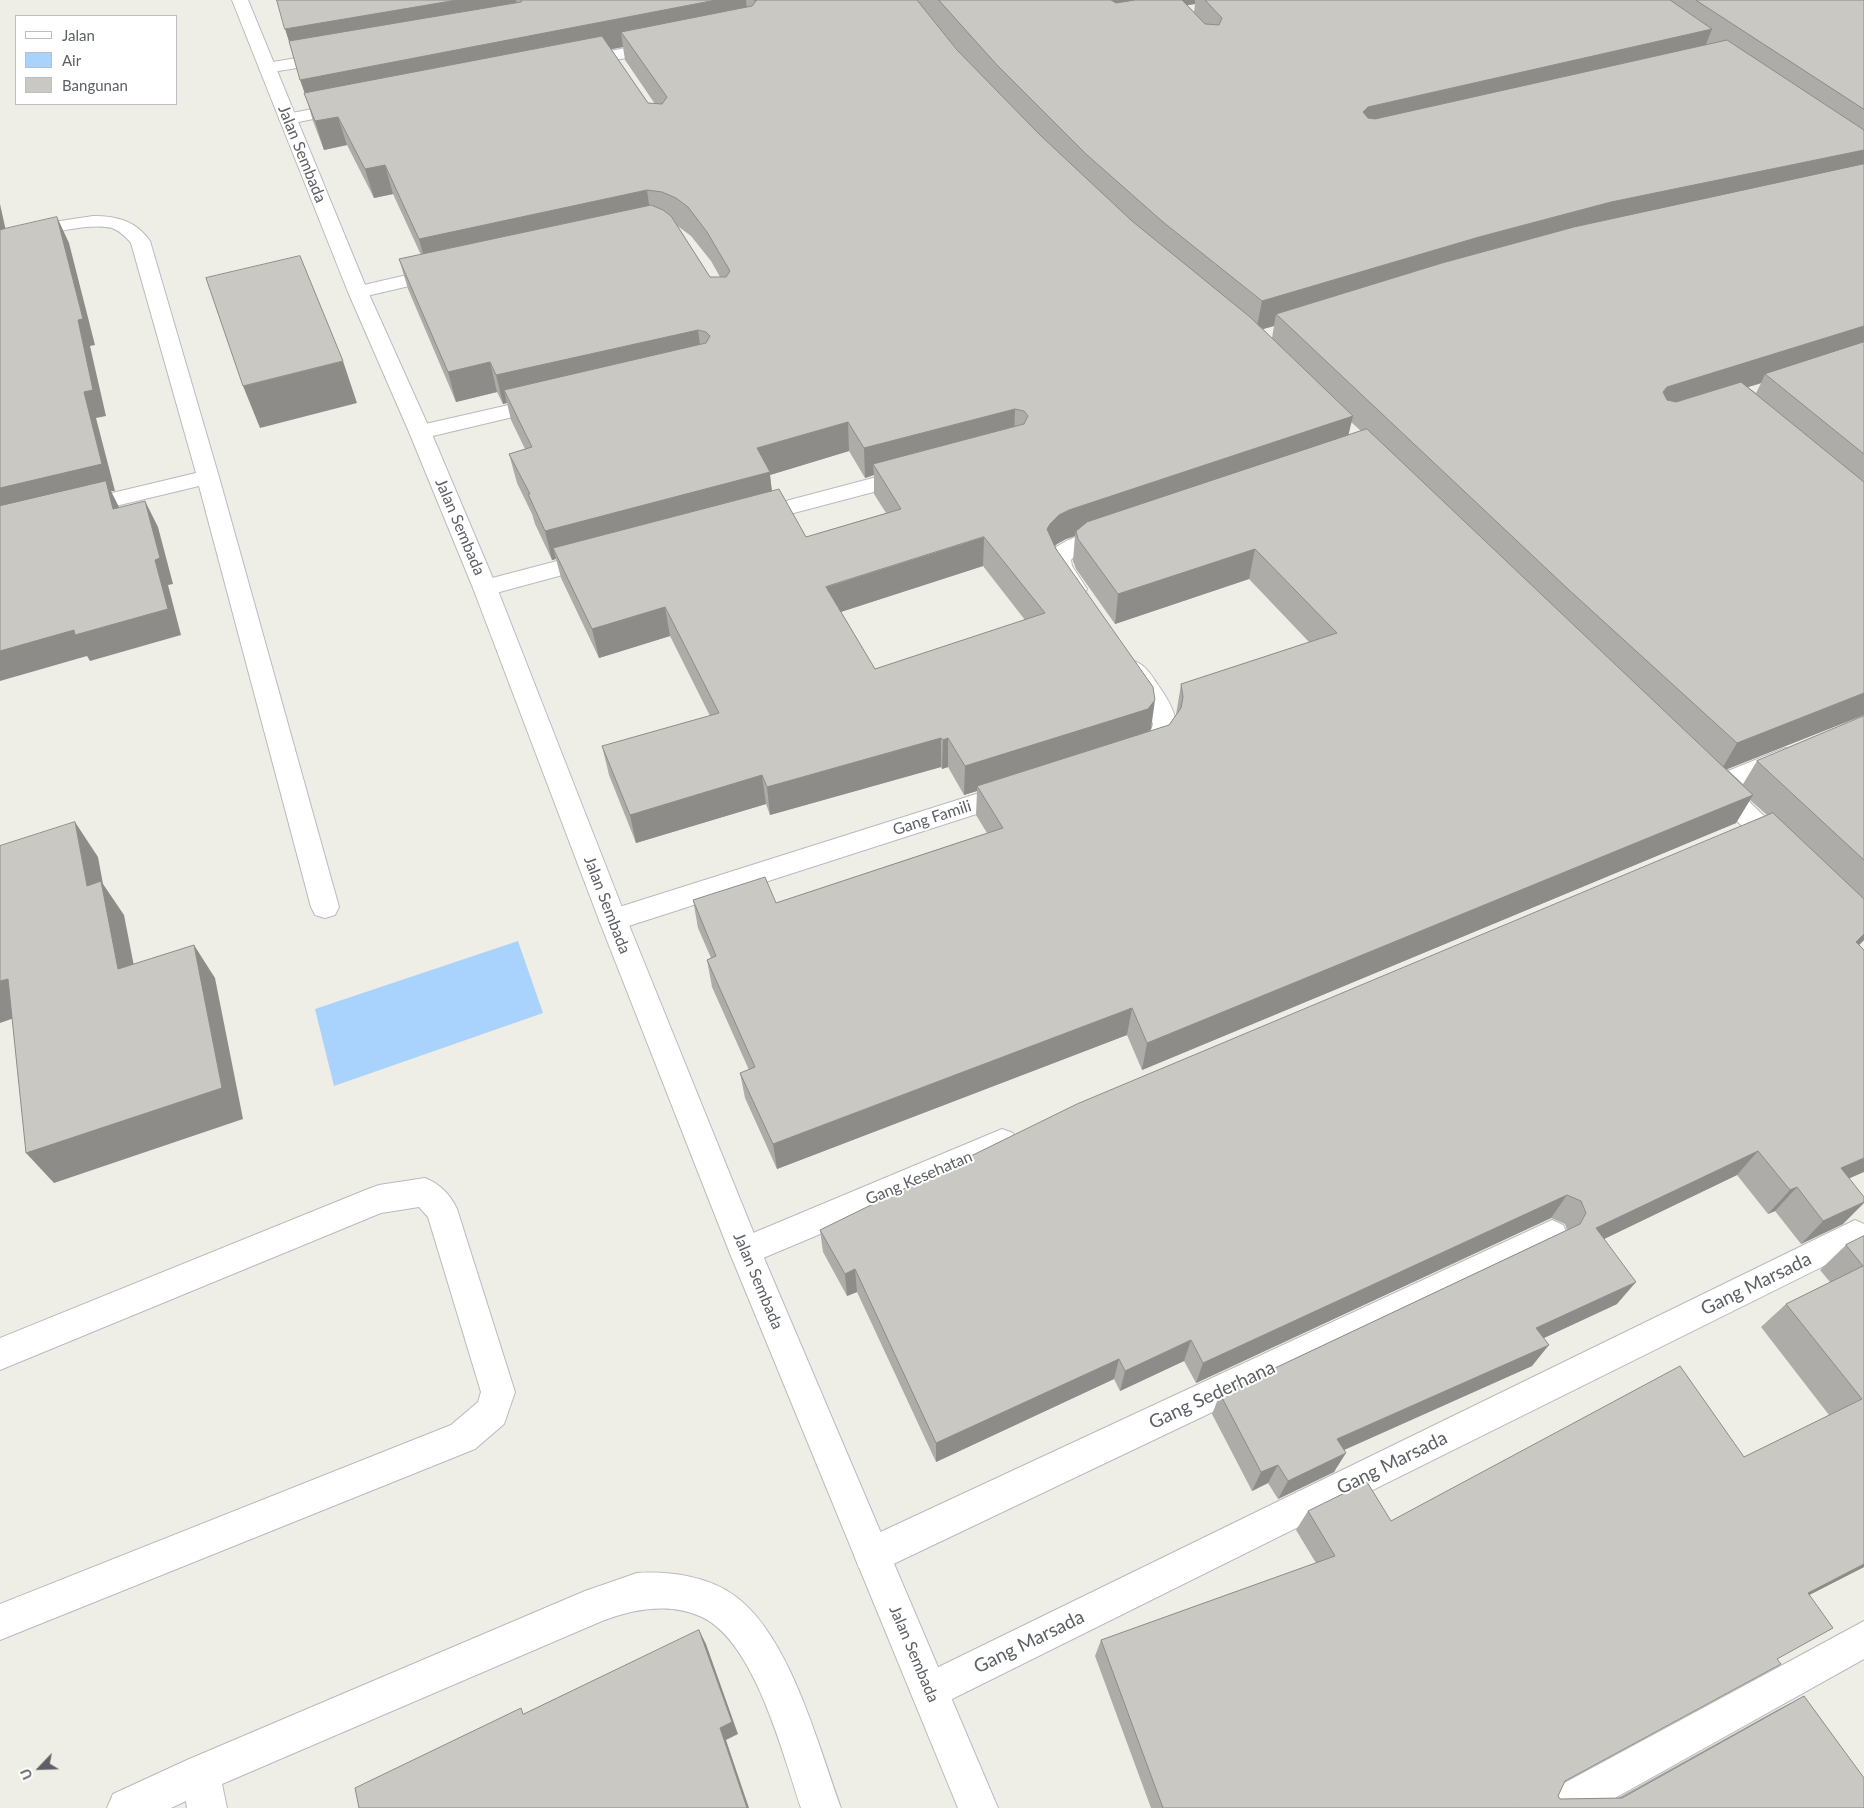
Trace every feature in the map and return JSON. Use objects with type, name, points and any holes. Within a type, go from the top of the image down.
[{"type":"street","name":"Jalan Sembada","points":[[240,0],[358,292],[420,432],[485,588],[613,920],[745,1250],[978,1808]]},
{"type":"street","points":[[565,65],[680,42]]},
{"type":"street","points":[[267,68],[345,55]]},
{"type":"street","points":[[612,56],[623,71]]},
{"type":"street","points":[[288,119],[364,104]]},
{"type":"street","points":[[0,240],[75,224],[99,222],[119,224],[140,241],[208,477],[325,906]]},
{"type":"street","points":[[358,292],[463,268]]},
{"type":"street","points":[[420,432],[566,398]]},
{"type":"street","points":[[735,521],[927,470]]},
{"type":"street","points":[[57,513],[208,477]]},
{"type":"street","points":[[1092,612],[1063,571],[1059,558],[1068,549],[1131,527]]},
{"type":"street","points":[[485,588],[620,552]]},
{"type":"street","points":[[1120,652],[1160,708],[1166,722],[1166,732],[1154,746],[1124,757]]},
{"type":"street","points":[[1794,860],[1710,779],[1809,748]]},
{"type":"street","name":"Gang Famili","points":[[613,920],[1029,787]]},
{"type":"street","points":[[1731,839],[1758,827]]},
{"type":"street","name":"Gang Kesehatan","points":[[745,1250],[1030,1131]]},
{"type":"street","points":[[0,1354],[379,1199],[425,1192],[441,1209],[498,1392],[492,1412],[463,1437],[0,1622]]},
{"type":"street","name":"Gang Sederhana","points":[[872,1555],[1552,1235]]},
{"type":"street","name":"Gang Marsada","points":[[929,1691],[1855,1235]]},
{"type":"street","points":[[127,1808],[204,1791],[598,1604],[640,1590],[681,1592],[721,1608],[746,1630],[769,1669],[821,1808]]},
{"type":"street","points":[[1558,1808],[1864,1639]]},
{"type":"water","points":[[518,941],[543,1013],[334,1086],[315,1009]]},
{"type":"building","points":[[277,0],[457,0],[285,29]]},
{"type":"building","points":[[522,0],[716,0],[300,80],[289,41],[521,2]]},
{"type":"building","points":[[754,0],[917,0],[957,50],[1040,135],[1132,221],[1250,317],[1353,416],[1069,510],[1059,515],[1050,524],[1047,529],[1056,549],[1153,687],[1155,700],[1148,709],[965,766],[948,738],[943,740],[941,738],[767,787],[762,775],[630,815],[602,746],[719,713],[665,607],[592,629],[553,548],[779,489],[806,537],[901,509],[873,464],[1024,424],[1028,416],[1024,411],[1015,409],[864,448],[848,422],[757,448],[770,472],[545,531],[528,494],[530,494],[509,454],[532,447],[504,390],[706,343],[710,336],[706,332],[698,330],[496,375],[490,362],[448,372],[399,259],[651,205],[671,216],[710,277],[726,277],[730,271],[707,232],[688,207],[676,198],[662,192],[647,190],[419,239],[385,165],[365,169],[338,117],[315,121],[304,93],[602,36],[648,103],[662,104],[667,97],[621,32],[752,6],[756,1]],"holes":[[[984,537],[1045,613],[875,669],[826,587]]]},
{"type":"building","points":[[939,0],[1111,0],[1116,3],[1135,0],[1182,0],[1205,24],[1219,25],[1222,18],[1205,0],[1670,0],[1712,29],[1368,107],[1363,112],[1368,118],[1375,119],[1727,40],[1864,130],[1864,150],[1611,202],[1479,237],[1262,301],[1163,222],[1086,154],[997,65]]},
{"type":"building","points":[[1696,0],[1864,0],[1864,109]]},
{"type":"building","points":[[1864,164],[1864,326],[1667,387],[1663,392],[1667,400],[1676,402],[1741,382],[1864,482],[1864,693],[1737,743],[1568,589],[1276,314],[1442,263],[1574,227]]},
{"type":"building","points":[[57,217],[83,319],[78,320],[93,390],[84,392],[102,464],[0,488],[0,230]]},
{"type":"building","points":[[300,256],[343,361],[243,386],[206,278]]},
{"type":"building","points":[[1864,342],[1864,454],[1765,374]]},
{"type":"building","points":[[1367,429],[1753,795],[1147,1043],[1132,1008],[773,1144],[740,1073],[755,1067],[707,960],[716,956],[693,900],[765,877],[776,903],[1003,828],[977,786],[1169,725],[1181,708],[1183,697],[1181,684],[1337,633],[1255,549],[1118,594],[1078,539],[1076,531],[1087,522]]},
{"type":"building","points":[[106,481],[113,509],[145,501],[160,558],[155,560],[168,609],[75,635],[74,630],[0,651],[0,506]]},
{"type":"building","points":[[1864,716],[1864,860],[1757,761]]},
{"type":"building","points":[[1773,813],[1864,899],[1864,934],[1856,942],[1864,950],[1864,1158],[1841,1168],[1864,1197],[1864,1202],[1823,1221],[1797,1187],[1790,1190],[1758,1151],[1596,1228],[1636,1282],[1536,1328],[1549,1345],[1337,1439],[1346,1453],[1288,1481],[1278,1465],[1261,1472],[1220,1394],[1580,1224],[1586,1213],[1581,1201],[1567,1195],[1203,1363],[1191,1340],[1125,1371],[1119,1359],[936,1443],[855,1269],[845,1274],[820,1230],[1077,1104]]},
{"type":"building","points":[[75,822],[87,886],[101,881],[118,969],[194,945],[222,1088],[26,1153],[8,979],[0,981],[0,846]]},
{"type":"building","points":[[1864,1236],[1864,1564],[1808,1593],[1833,1628],[1777,1659],[1781,1664],[1565,1781],[1558,1796],[1560,1799],[1622,1798],[1804,1696],[1864,1778],[1864,1808],[1163,1808],[1101,1640],[1335,1556],[1308,1511],[1367,1482],[1391,1521],[1680,1366],[1744,1457],[1862,1399],[1786,1304],[1863,1266],[1846,1245]]},
{"type":"building","points":[[699,1630],[732,1722],[720,1728],[747,1808],[359,1808],[355,1788],[521,1708],[523,1714]]}]
